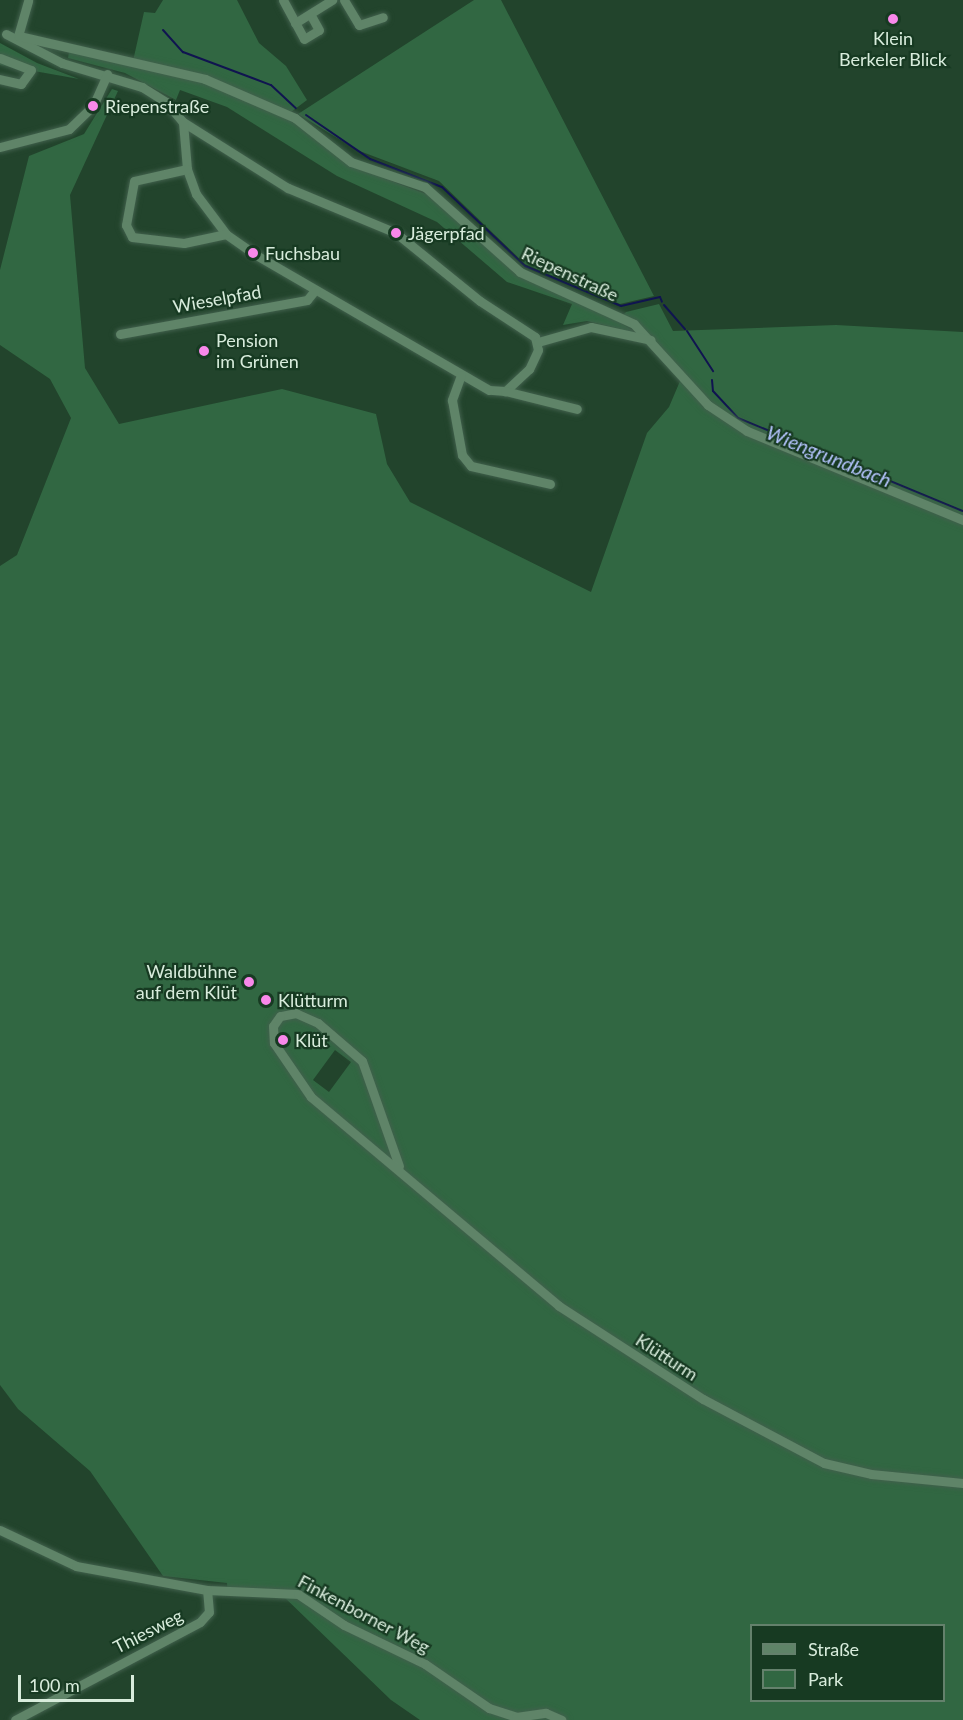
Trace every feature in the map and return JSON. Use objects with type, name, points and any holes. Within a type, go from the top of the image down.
[{"type":"street","points":[[18,36],[28,0]]},
{"type":"street","points":[[283,0],[304,39],[319,30],[310,14]]},
{"type":"street","points":[[295,22],[332,0]]},
{"type":"street","points":[[344,0],[359,25],[383,17]]},
{"type":"street","points":[[3,34],[62,63],[107,74],[166,102],[183,122],[312,201],[396,232],[538,342]]},
{"type":"street","name":"Riepenstraße","points":[[3,34],[205,79],[295,118],[351,162],[425,187],[520,272],[622,316],[653,340],[708,405],[747,431],[963,520]]},
{"type":"street","points":[[60,45],[55,54],[62,63]]},
{"type":"street","points":[[0,58],[31,70],[27,82],[0,79]]},
{"type":"street","points":[[0,147],[69,129],[93,106],[107,74]]},
{"type":"street","points":[[183,122],[187,169],[196,194],[226,234],[315,290],[489,390],[505,391],[577,409]]},
{"type":"street","points":[[187,169],[134,181],[126,225],[132,237],[184,243],[226,234]]},
{"type":"street","name":"Wieselpfad","points":[[120,333],[307,300],[315,290]]},
{"type":"street","points":[[538,342],[591,327],[653,340]]},
{"type":"street","points":[[505,391],[529,369],[538,342]]},
{"type":"street","points":[[461,375],[452,400],[462,455],[471,466],[550,484]]},
{"type":"street","name":"Klütturm","points":[[399,1166],[362,1061],[318,1023],[296,1013],[280,1016],[272,1034],[292,1074],[310,1097],[399,1166],[559,1306],[703,1399],[835,1467],[963,1482]]},
{"type":"street","name":"Finkenborner Weg","points":[[0,1530],[76,1566],[207,1590],[298,1594],[344,1625],[425,1664],[489,1708],[516,1717],[546,1713],[562,1720]]},
{"type":"street","name":"Thiesweg","points":[[15,1720],[200,1622],[209,1612],[207,1590]]},
{"type":"green space","points":[[163,0],[237,0],[259,43],[286,66],[307,100],[291,112],[133,61],[144,12],[155,13]]},
{"type":"green space","points":[[474,0],[501,0],[654,296],[620,304],[525,264],[439,181],[357,150],[298,114]]},
{"type":"green space","points":[[0,43],[37,63],[79,79],[0,65]]},
{"type":"green space","points":[[69,52],[198,80],[291,120],[351,166],[434,197],[516,275],[593,306],[637,333],[587,321],[563,325],[572,304],[507,282],[437,222],[337,176],[227,107],[180,90],[176,100],[125,73],[68,58]]},
{"type":"green space","name":"Klüt","points":[[112,89],[118,91],[70,195],[85,368],[119,424],[282,389],[376,414],[387,464],[410,502],[591,592],[647,433],[669,407],[683,374],[622,316],[626,312],[659,304],[673,331],[836,325],[963,332],[963,1720],[420,1720],[391,1700],[283,1596],[228,1595],[227,1583],[163,1576],[90,1471],[18,1409],[0,1385],[0,566],[17,555],[71,418],[50,379],[0,345],[0,270],[29,156],[84,134]],"holes":[[[335,1050],[351,1062],[329,1092],[313,1080]]]},
{"type":"waterway","name":"Wiengrundbach","points":[[163,30],[183,52],[271,85],[296,108]]},
{"type":"waterway","name":"Wiengrundbach","points":[[306,115],[370,159],[442,187],[525,266],[621,306],[660,297],[662,302]]},
{"type":"waterway","name":"Wiengrundbach","points":[[664,305],[685,329]]},
{"type":"waterway","name":"Wiengrundbach","points":[[687,331],[713,371]]},
{"type":"waterway","name":"Wiengrundbach","points":[[712,380],[713,391],[738,418],[963,511]]},
{"type":"place","name":"Klein Berkeler Blick","points":[[893,19]]},
{"type":"place","name":"Riepenstraße","points":[[93,106]]},
{"type":"place","name":"Jägerpfad","points":[[396,233]]},
{"type":"place","name":"Fuchsbau","points":[[253,253]]},
{"type":"place","name":"Pension im Grünen","points":[[204,351]]},
{"type":"place","name":"Waldbühne auf dem Klüt","points":[[249,982]]},
{"type":"place","name":"Klütturm","points":[[266,1000]]},
{"type":"place","name":"Klüt","points":[[283,1040]]}]
